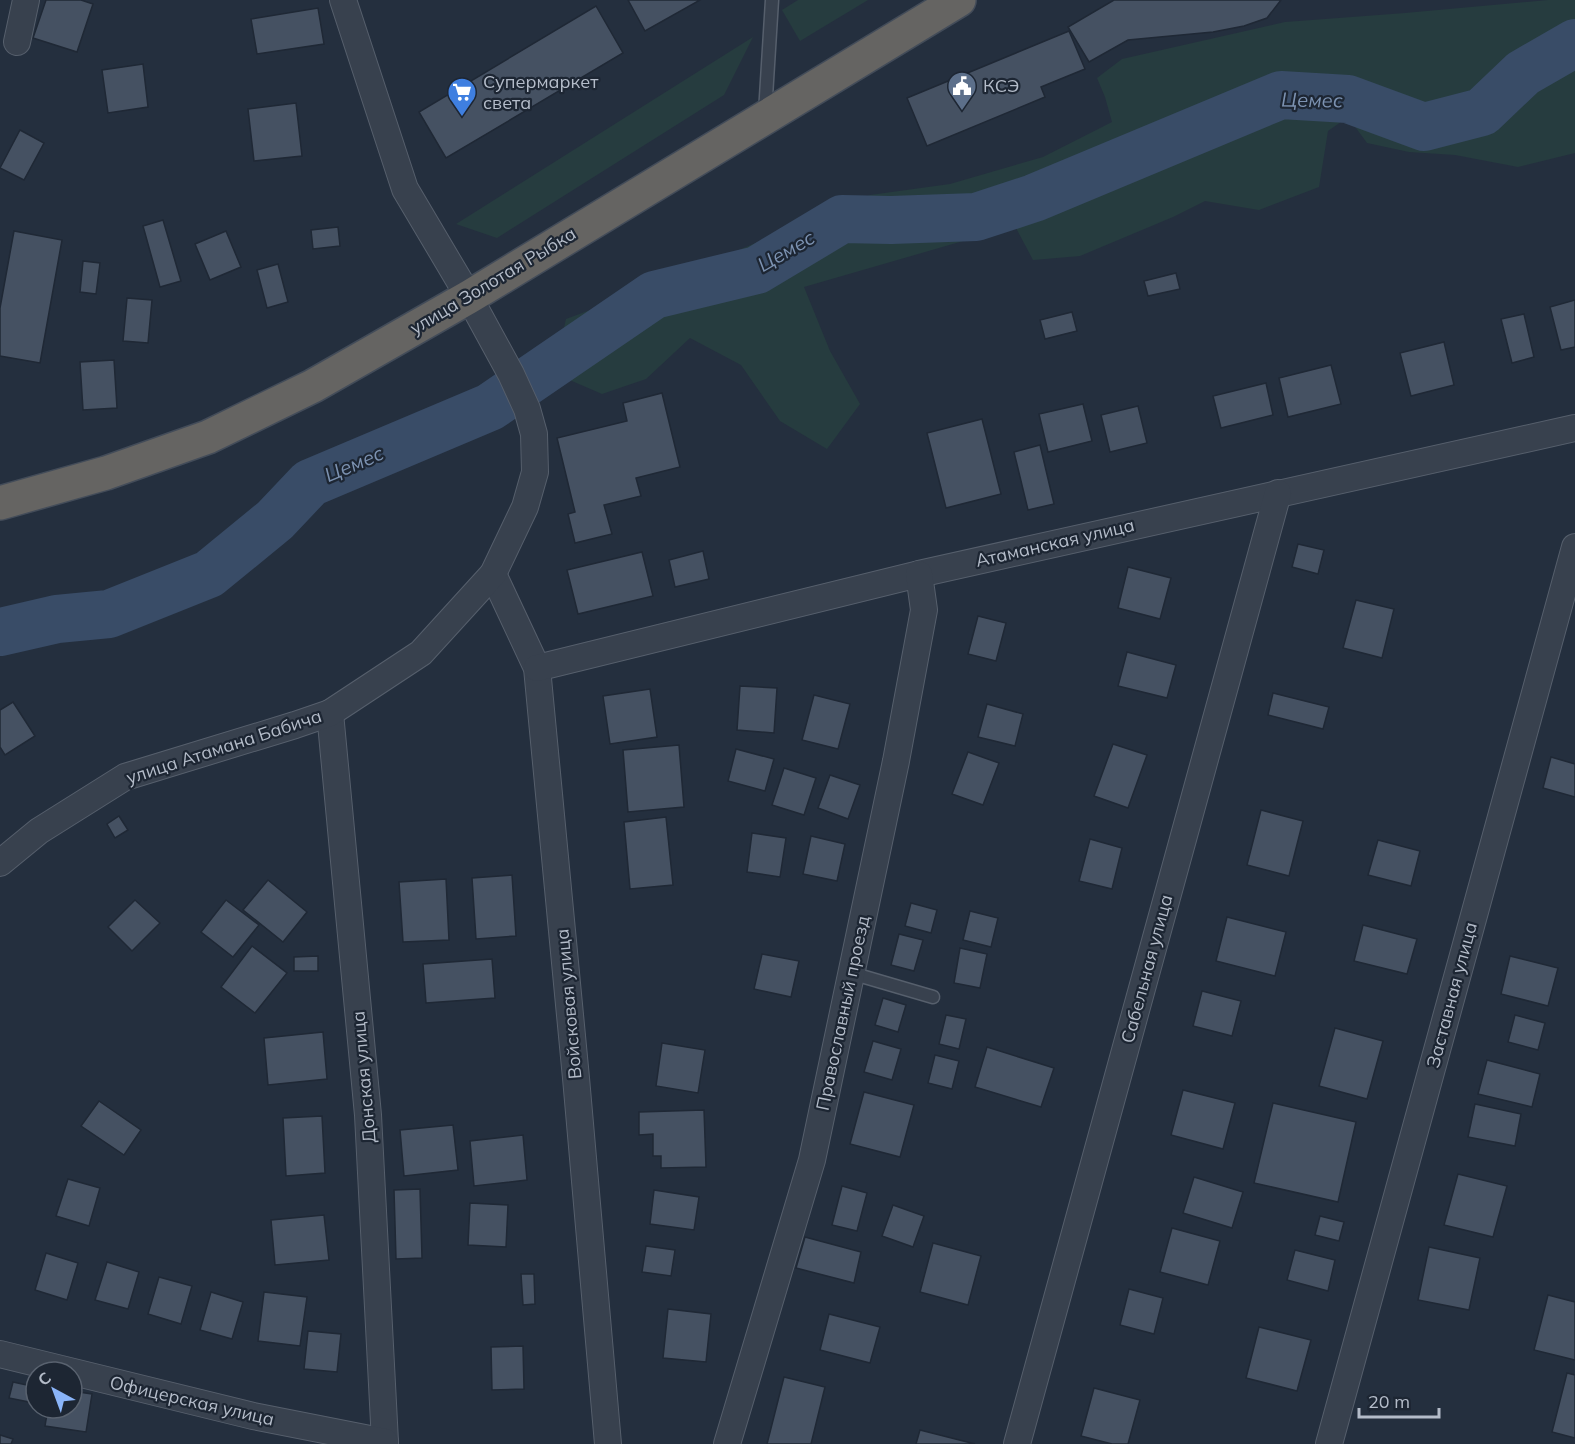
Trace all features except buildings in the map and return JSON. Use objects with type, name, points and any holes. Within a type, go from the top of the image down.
[{"type":"highway","name":"улица Золотая Рыбка","points":[[0,503],[106,473],[207,437],[313,386],[469,297],[959,0]]},
{"type":"street","points":[[17,42],[26,0]]},
{"type":"street","name":"улица Атамана Бабича","points":[[0,863],[39,831],[125,777],[330,713],[421,653],[493,574],[525,507],[535,472],[534,434],[527,409],[511,374],[469,297],[405,189],[343,0]]},
{"type":"street","name":"Атаманская улица","points":[[537,668],[919,574],[1575,428]]},
{"type":"street","name":"Сабельная улица","points":[[1017,1444],[1278,493]]},
{"type":"street","name":"Заставная улица","points":[[1329,1444],[1575,547]]},
{"type":"street","name":"Войсковая улица","points":[[493,574],[537,668],[608,1444]]},
{"type":"street","name":"Православный проезд","points":[[728,1444],[812,1160],[896,761],[924,610],[919,574]]},
{"type":"street","name":"Донская улица","points":[[330,713],[368,1115],[386,1443]]},
{"type":"street","name":"Офицерская улица","points":[[0,1354],[253,1416],[386,1443]]},
{"type":"lane","points":[[765,117],[772,0]]},
{"type":"lane","points":[[851,973],[933,997]]},
{"type":"green space","points":[[798,0],[868,0],[800,41],[782,10]]},
{"type":"green space","points":[[1548,0],[1575,0],[1575,153],[1518,167],[1455,155],[1409,152],[1367,143],[1348,117],[1328,131],[1319,187],[1259,210],[1205,201],[1080,256],[1033,260],[1015,226],[804,287],[830,351],[860,404],[827,449],[780,421],[741,365],[690,338],[646,379],[602,394],[565,378],[559,349],[566,319],[636,293],[870,195],[950,184],[1043,157],[1112,122],[1097,78],[1122,59],[1285,22]]},
{"type":"green space","points":[[753,37],[724,95],[497,238],[456,224]]},
{"type":"waterway","name":"Цемес","points":[[0,632],[57,619],[109,614],[209,574],[275,520],[310,483],[490,407],[654,295],[757,270],[842,219],[976,217],[1034,198],[1281,95],[1348,99],[1424,127],[1482,112],[1523,73],[1575,43]]},
{"type":"place","name":"КСЭ","points":[[962,112]]},
{"type":"place","name":"Супермаркет света","points":[[462,118]]}]
